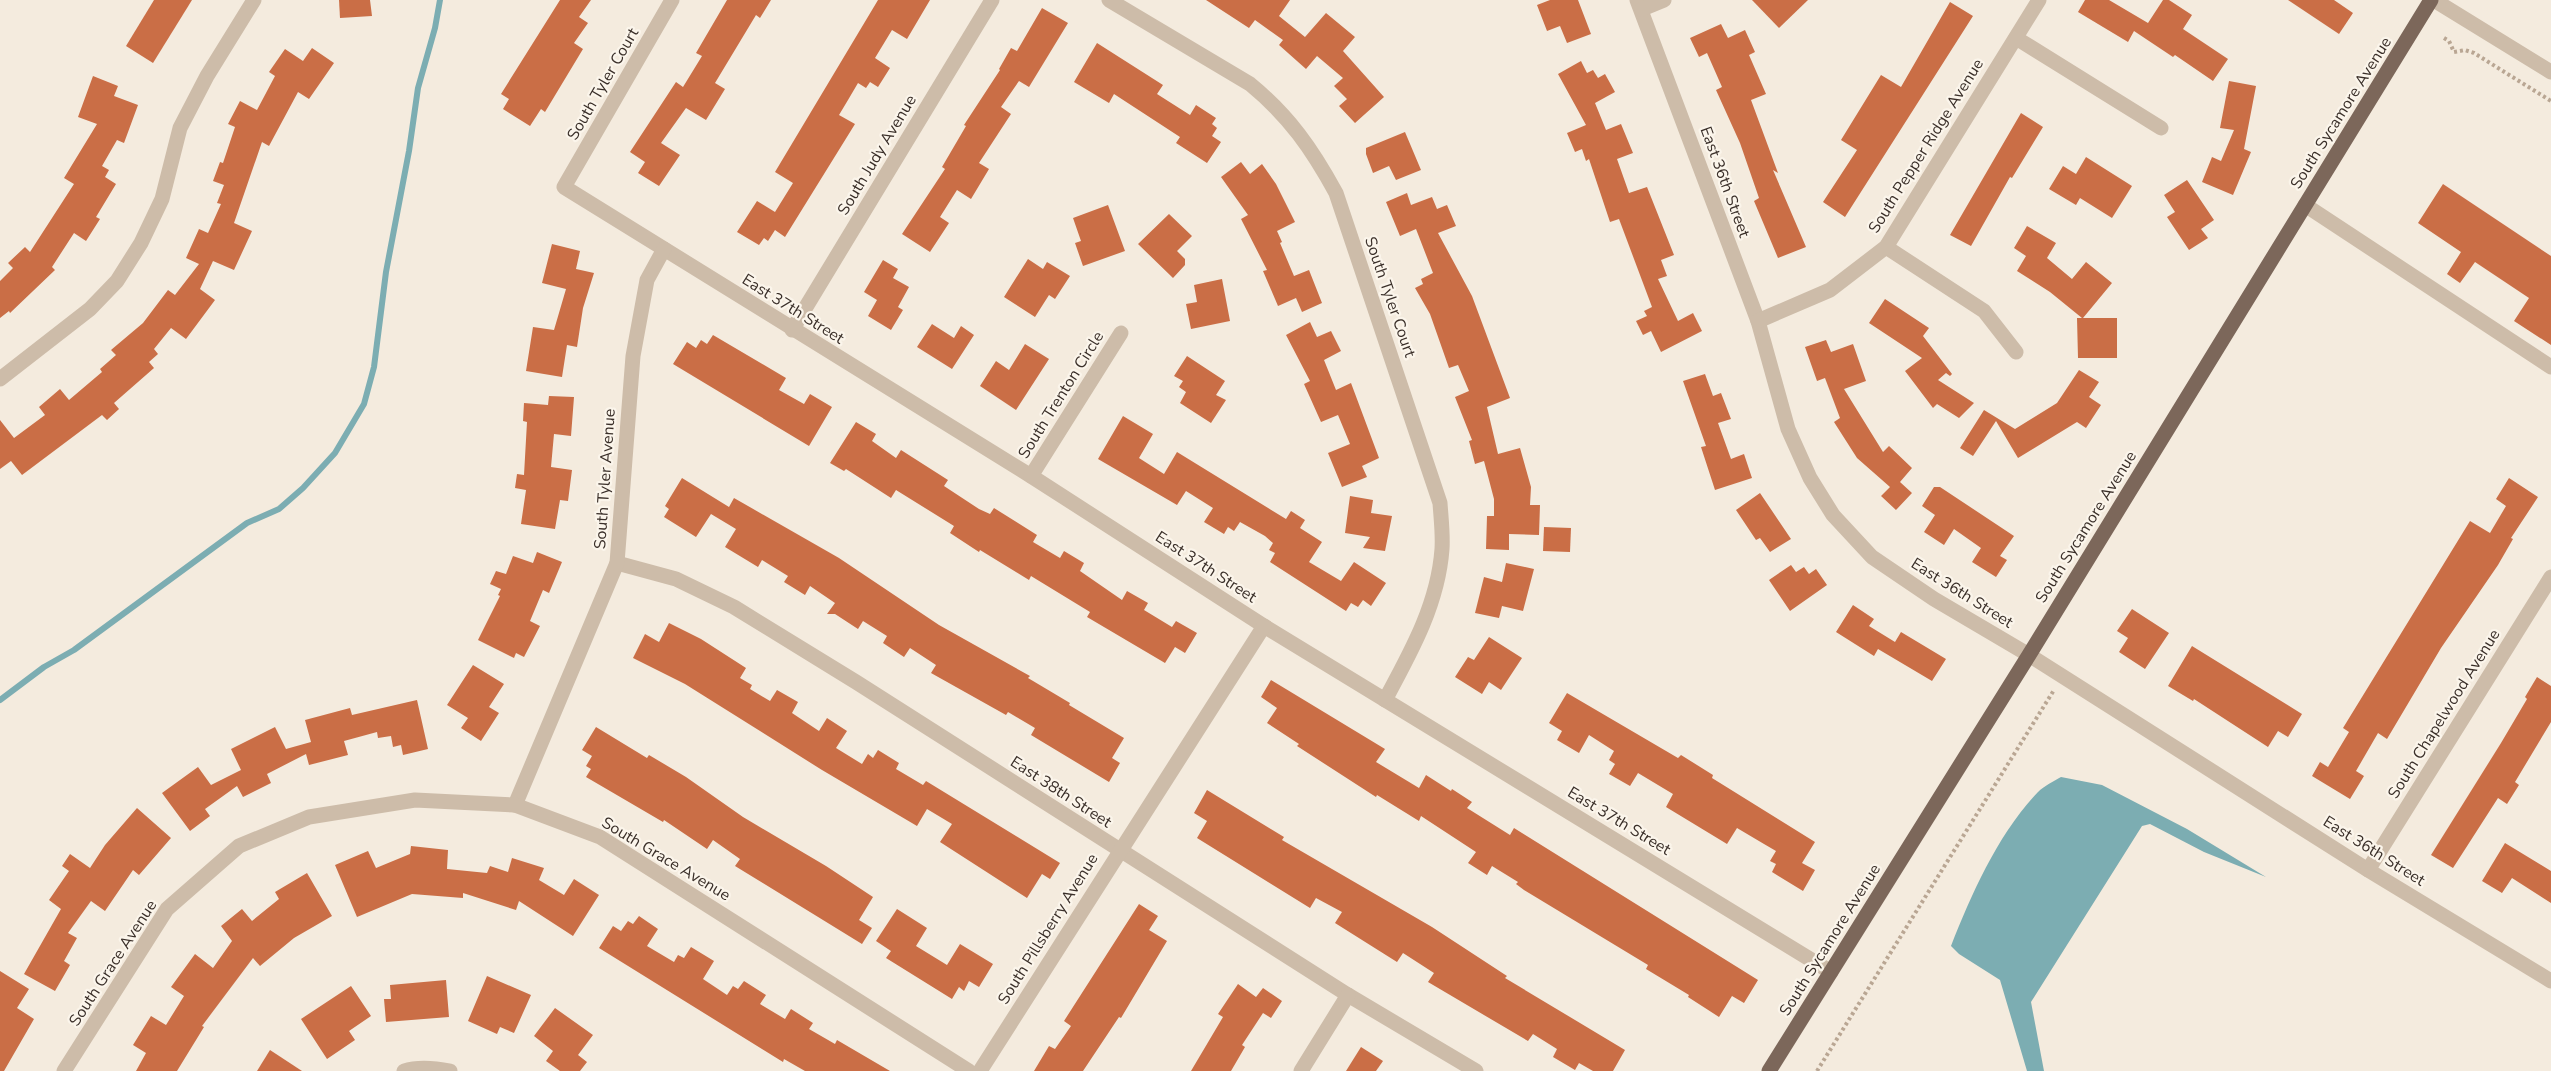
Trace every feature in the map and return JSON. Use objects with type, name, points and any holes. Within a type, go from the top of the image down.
[{"type":"main road","name":"South Sycamore Avenue","points":[[1769,1071],[2029,656],[2433,0]]},
{"type":"street","points":[[0,379],[90,309],[117,281],[141,243],[162,199],[180,128],[207,76],[254,0]]},
{"type":"street","name":"South Tyler Court","points":[[564,187],[672,0]]},
{"type":"street","name":"South Judy Avenue","points":[[792,330],[992,0]]},
{"type":"street","name":"South Tyler Court","points":[[1109,0],[1250,84],[1270,100],[1293,125],[1317,158],[1336,193],[1440,503],[1442,549],[1434,593],[1417,641],[1385,700]]},
{"type":"street","points":[[1640,4],[1664,0]]},
{"type":"street","name":"South Pepper Ridge Avenue","points":[[1758,321],[1830,290],[1886,247],[2039,0]]},
{"type":"street","points":[[2433,0],[2551,72]]},
{"type":"street","name":"East 36th Street","points":[[1640,4],[1758,321],[1788,429],[1810,478],[1833,515],[1872,557],[1934,599],[2029,656],[2368,870],[2551,981]]},
{"type":"street","points":[[2016,38],[2161,128]]},
{"type":"street","name":"East 37th Street","points":[[564,187],[1031,476],[1264,626],[1831,972]]},
{"type":"street","points":[[2305,205],[2551,367]]},
{"type":"street","points":[[1886,247],[1984,311],[2016,352]]},
{"type":"street","name":"South Tyler Avenue","points":[[515,805],[617,563],[633,356],[647,280],[664,249]]},
{"type":"street","name":"South Trenton Circle","points":[[1031,476],[1121,333]]},
{"type":"street","name":"East 38th Street","points":[[617,563],[676,579],[734,607],[1348,995],[1476,1071]]},
{"type":"street","name":"South Chapelwood Avenue","points":[[2368,870],[2551,578]]},
{"type":"street","name":"South Pillsberry Avenue","points":[[980,1071],[1264,626]]},
{"type":"street","name":"South Grace Avenue","points":[[64,1071],[167,909],[239,846],[309,817],[415,800],[515,805],[600,837],[969,1071]]},
{"type":"street","points":[[1300,1071],[1348,995]]},
{"type":"street","points":[[404,1071],[412,1068],[435,1068],[450,1071]]},
{"type":"path","points":[[2444,38],[2449,41],[2454,52],[2464,50],[2474,53],[2551,101]]},
{"type":"path","points":[[1817,1071],[2055,690]]},
{"type":"water","points":[[2061,777],[2102,785],[2187,829],[2266,877],[2204,852],[2150,824],[2142,826],[2031,1002],[2044,1071],[2027,1071],[2000,980],[1959,954],[1951,946],[1977,885],[2010,826],[2038,792]]},
{"type":"building","points":[[154,0],[192,0],[153,63],[126,46]]},
{"type":"building","points":[[339,0],[370,0],[372,16],[340,18]]},
{"type":"building","points":[[560,0],[591,0],[579,17],[588,23],[574,43],[583,49],[545,112],[541,109],[530,126],[503,109],[509,99],[501,94]]},
{"type":"building","points":[[727,0],[771,0],[760,18],[756,15],[715,83],[725,89],[706,120],[686,108],[661,143],[680,155],[659,186],[638,173],[645,162],[630,152],[676,82],[683,87],[702,56],[696,53]]},
{"type":"building","points":[[878,0],[930,0],[907,39],[892,30],[875,58],[890,68],[878,87],[870,82],[866,88],[858,83],[839,115],[855,124],[785,237],[775,230],[768,241],[764,238],[759,245],[737,232],[757,201],[775,212],[793,183],[775,172]]},
{"type":"building","points":[[1206,0],[1290,0],[1279,16],[1305,37],[1326,13],[1355,37],[1343,51],[1384,97],[1355,123],[1339,106],[1347,99],[1334,86],[1343,78],[1317,56],[1306,69],[1279,45],[1283,40],[1255,20],[1249,28]]},
{"type":"building","points":[[1550,0],[1578,0],[1591,34],[1567,43],[1560,26],[1547,31],[1537,5]]},
{"type":"building","points":[[1752,0],[1808,0],[1779,28]]},
{"type":"building","points":[[2085,0],[2109,0],[2148,23],[2163,0],[2169,0],[2192,15],[2183,29],[2228,59],[2213,81],[2134,31],[2128,42],[2078,12]]},
{"type":"building","points":[[2288,0],[2334,0],[2353,13],[2339,34]]},
{"type":"building","points":[[1950,2],[1973,16],[1845,217],[1823,202],[1857,150],[1841,140],[1881,75],[1901,87]]},
{"type":"building","points":[[1042,8],[1068,23],[1029,87],[1019,81],[1001,107],[1011,114],[979,163],[989,169],[971,199],[957,190],[940,217],[949,223],[930,252],[902,234],[945,169],[942,167],[966,126],[964,125],[1000,70],[1011,48],[1017,51]]},
{"type":"building","points":[[1721,24],[1728,38],[1745,30],[1755,52],[1749,55],[1766,94],[1751,100],[1778,173],[1773,170],[1806,247],[1778,258],[1754,201],[1759,198],[1740,143],[1716,90],[1722,87],[1707,53],[1699,57],[1690,38]]},
{"type":"building","points":[[1097,43],[1163,85],[1157,94],[1190,115],[1196,105],[1216,118],[1212,124],[1217,128],[1212,136],[1221,142],[1207,163],[1176,143],[1180,137],[1114,94],[1109,103],[1074,82]]},
{"type":"building","points":[[312,48],[334,63],[309,99],[298,92],[269,146],[262,142],[234,223],[252,231],[234,270],[213,261],[200,289],[215,300],[186,339],[171,328],[154,349],[158,354],[149,362],[154,368],[114,403],[119,409],[107,420],[102,415],[22,475],[11,461],[0,469],[0,420],[14,438],[45,415],[39,407],[60,389],[69,400],[102,372],[100,369],[116,355],[111,350],[143,323],[168,290],[175,295],[199,264],[186,258],[199,229],[208,233],[221,204],[217,203],[224,185],[213,181],[220,162],[223,163],[235,127],[228,124],[240,101],[257,110],[275,76],[269,72],[285,49],[303,61]]},
{"type":"building","points":[[1581,61],[1587,73],[1593,70],[1598,78],[1605,74],[1615,92],[1595,103],[1606,130],[1621,124],[1633,153],[1617,159],[1629,193],[1647,187],[1674,255],[1661,260],[1667,276],[1658,279],[1678,321],[1693,313],[1702,331],[1661,352],[1651,331],[1643,335],[1636,321],[1647,316],[1644,311],[1652,307],[1619,219],[1610,222],[1589,159],[1586,161],[1582,149],[1575,152],[1567,133],[1586,125],[1558,74]]},
{"type":"building","points":[[93,76],[118,86],[114,96],[138,105],[124,143],[117,140],[102,166],[109,170],[105,177],[116,184],[96,217],[100,219],[86,241],[74,233],[52,267],[55,270],[10,313],[9,311],[0,318],[0,281],[13,268],[8,263],[25,247],[30,252],[74,184],[64,178],[97,124],[78,117]]},
{"type":"building","points":[[2229,81],[2256,86],[2244,149],[2251,152],[2233,195],[2202,182],[2212,157],[2221,161],[2234,130],[2220,128]]},
{"type":"building","points":[[2021,113],[2043,127],[2012,178],[2010,177],[1971,246],[1950,235]]},
{"type":"building","points":[[1405,132],[1421,170],[1396,180],[1389,166],[1373,173],[1366,148]]},
{"type":"building","points":[[2086,157],[2132,186],[2112,218],[2080,198],[2076,205],[2049,189],[2063,166],[2076,174]]},
{"type":"building","points":[[1241,162],[1250,174],[1262,164],[1276,184],[1295,222],[1277,231],[1282,242],[1280,243],[1294,276],[1309,270],[1322,303],[1302,312],[1296,298],[1278,306],[1263,271],[1267,270],[1241,219],[1248,215],[1221,177]]},
{"type":"building","points":[[2187,180],[2214,220],[2201,229],[2208,238],[2189,250],[2167,217],[2175,212],[2164,195]]},
{"type":"building","points":[[2443,184],[2551,256],[2551,345],[2514,321],[2529,298],[2475,262],[2460,283],[2447,274],[2461,252],[2418,223]]},
{"type":"building","points":[[1407,193],[1411,205],[1432,197],[1437,209],[1447,205],[1456,226],[1438,233],[1472,296],[1510,398],[1487,407],[1498,454],[1520,448],[1531,487],[1530,505],[1540,505],[1539,535],[1509,534],[1509,550],[1486,549],[1487,516],[1494,516],[1494,499],[1484,461],[1475,464],[1469,441],[1472,440],[1455,397],[1469,391],[1458,365],[1449,368],[1430,314],[1415,288],[1423,284],[1421,279],[1433,273],[1416,229],[1400,236],[1386,202]]},
{"type":"building","points":[[1108,205],[1125,251],[1083,266],[1075,243],[1081,241],[1073,218]]},
{"type":"building","points":[[1169,214],[1192,236],[1177,251],[1185,259],[1185,265],[1173,278],[1138,244]]},
{"type":"building","points":[[2027,226],[2056,243],[2047,258],[2072,279],[2086,262],[2112,283],[2083,318],[2117,318],[2117,358],[2078,358],[2077,318],[2082,318],[2050,292],[2017,271],[2026,256],[2014,248]]},
{"type":"building","points":[[552,244],[580,251],[576,269],[594,273],[583,308],[577,347],[567,345],[562,377],[526,371],[533,327],[554,330],[566,289],[542,283]]},
{"type":"building","points":[[1028,259],[1043,269],[1047,262],[1070,276],[1055,299],[1049,295],[1035,317],[1004,297]]},
{"type":"building","points":[[883,260],[898,269],[893,278],[909,287],[898,307],[903,310],[891,330],[868,316],[877,300],[864,292]]},
{"type":"building","points":[[1222,279],[1230,321],[1191,329],[1186,304],[1197,302],[1194,285]]},
{"type":"building","points":[[1885,299],[1929,328],[1923,336],[1952,374],[1950,376],[1946,373],[1938,380],[1974,403],[1959,418],[1937,404],[1933,408],[1905,371],[1922,358],[1869,323]]},
{"type":"building","points":[[1310,322],[1317,337],[1331,331],[1341,351],[1324,360],[1336,390],[1351,383],[1379,458],[1362,466],[1367,477],[1342,487],[1328,453],[1350,444],[1338,415],[1321,422],[1304,384],[1310,381],[1286,335]]},
{"type":"building","points":[[932,324],[954,338],[961,326],[974,335],[952,369],[917,347]]},
{"type":"building","points":[[713,335],[786,378],[779,390],[804,404],[810,394],[832,407],[809,446],[673,364],[687,342],[696,348],[701,340],[707,344]]},
{"type":"building","points":[[1826,340],[1831,352],[1853,344],[1866,381],[1844,389],[1883,452],[1889,446],[1912,468],[1900,482],[1912,493],[1896,510],[1881,496],[1890,487],[1857,458],[1834,422],[1840,418],[1825,378],[1817,381],[1805,347]]},
{"type":"building","points":[[1025,344],[1049,359],[1016,410],[980,386],[996,361],[1009,370]]},
{"type":"building","points":[[1187,356],[1225,381],[1216,395],[1226,400],[1211,423],[1180,403],[1186,392],[1179,387],[1183,381],[1174,376]]},
{"type":"building","points":[[2079,370],[2099,382],[2089,397],[2101,405],[2086,428],[2077,422],[2018,458],[1996,421],[1973,456],[1960,448],[1984,410],[2015,429],[2057,403]]},
{"type":"building","points":[[1705,374],[1713,396],[1721,393],[1731,419],[1718,423],[1731,459],[1744,454],[1752,478],[1715,490],[1701,447],[1706,446],[1683,381]]},
{"type":"building","points":[[549,396],[574,397],[571,436],[554,434],[551,467],[572,470],[568,501],[560,500],[555,529],[521,524],[526,490],[515,488],[517,474],[524,475],[527,422],[523,421],[524,403],[548,405]]},
{"type":"building","points":[[1123,416],[1153,434],[1139,458],[1164,474],[1177,452],[1286,519],[1291,511],[1305,520],[1300,528],[1322,542],[1309,562],[1341,581],[1354,562],[1386,583],[1371,606],[1363,600],[1358,607],[1351,603],[1346,611],[1270,562],[1275,553],[1269,550],[1273,543],[1265,536],[1240,522],[1234,531],[1228,527],[1224,534],[1204,522],[1213,508],[1186,491],[1177,505],[1098,459]]},
{"type":"building","points":[[856,422],[876,434],[872,441],[896,458],[901,450],[948,480],[944,486],[979,509],[990,514],[994,508],[1037,535],[1033,542],[1060,558],[1064,551],[1084,563],[1080,571],[1122,600],[1127,591],[1148,603],[1144,610],[1172,627],[1176,621],[1197,633],[1185,653],[1175,647],[1165,663],[1087,617],[1090,612],[1031,576],[1029,580],[980,550],[979,552],[950,533],[954,526],[896,490],[891,498],[846,469],[844,471],[830,463]]},
{"type":"building","points":[[682,478],[729,507],[734,498],[839,558],[939,625],[1030,676],[1028,678],[1124,738],[1112,758],[1120,763],[1109,782],[1031,735],[1035,728],[1008,712],[1006,715],[931,673],[936,665],[910,648],[904,657],[883,643],[887,636],[863,621],[858,629],[835,614],[827,614],[835,603],[810,586],[805,595],[784,582],[788,576],[762,560],[758,567],[725,547],[736,529],[711,514],[696,537],[664,517],[669,509],[665,506]]},
{"type":"building","points":[[2509,478],[2538,497],[2511,538],[2513,539],[2498,565],[2441,648],[2387,739],[2378,733],[2356,771],[2364,776],[2350,799],[2312,776],[2320,762],[2328,767],[2349,732],[2343,728],[2470,521],[2490,533],[2506,506],[2496,499]]},
{"type":"building","points":[[1934,487],[1940,487],[2014,536],[2000,556],[2007,560],[1996,577],[1972,562],[1981,548],[1954,529],[1944,545],[1924,532],[1935,515],[1922,506]]},
{"type":"building","points":[[1760,493],[1791,539],[1770,552],[1760,538],[1756,540],[1736,510]]},
{"type":"building","points":[[1350,496],[1373,500],[1371,513],[1392,516],[1385,551],[1363,548],[1370,537],[1345,533]]},
{"type":"building","points":[[1544,527],[1571,528],[1570,552],[1543,551]]},
{"type":"building","points":[[537,552],[562,562],[549,593],[543,590],[530,621],[540,626],[524,657],[516,653],[514,658],[478,640],[500,596],[498,595],[501,589],[490,584],[496,571],[506,574],[513,556],[533,563]]},
{"type":"building","points":[[1506,563],[1534,569],[1523,611],[1502,606],[1499,618],[1475,613],[1484,577],[1502,582]]},
{"type":"building","points":[[1791,565],[1796,572],[1804,567],[1809,574],[1816,569],[1827,585],[1790,611],[1769,580]]},
{"type":"building","points":[[1853,605],[1874,619],[1869,626],[1895,642],[1901,632],[1946,659],[1932,681],[1878,649],[1874,656],[1836,632]]},
{"type":"building","points":[[2132,609],[2169,633],[2145,669],[2119,652],[2128,638],[2117,631]]},
{"type":"building","points":[[669,623],[701,639],[746,668],[740,678],[752,685],[750,689],[770,701],[777,690],[798,702],[792,713],[819,731],[827,718],[847,731],[836,748],[862,764],[868,754],[873,758],[878,750],[899,763],[896,769],[923,785],[926,781],[1060,863],[1050,879],[1042,874],[1027,898],[940,842],[952,824],[927,809],[917,826],[822,770],[685,684],[633,658],[645,634],[659,642]]},
{"type":"building","points":[[1489,637],[1522,658],[1501,690],[1489,682],[1482,694],[1455,677],[1468,657],[1474,660]]},
{"type":"building","points":[[2192,646],[2302,714],[2288,737],[2278,731],[2268,747],[2194,699],[2193,701],[2168,686]]},
{"type":"building","points":[[473,665],[504,684],[489,707],[499,713],[481,741],[461,728],[468,718],[447,705]]},
{"type":"building","points":[[2537,677],[2551,686],[2551,722],[2515,782],[2519,785],[2507,804],[2498,798],[2453,868],[2431,855],[2501,743]]},
{"type":"building","points":[[1271,680],[1385,749],[1376,762],[1419,788],[1426,775],[1451,791],[1452,789],[1472,802],[1467,808],[1510,835],[1514,828],[1758,980],[1744,1003],[1732,996],[1719,1017],[1688,997],[1689,995],[1646,969],[1648,965],[1524,890],[1516,884],[1518,882],[1492,866],[1487,875],[1468,863],[1476,852],[1421,816],[1419,821],[1377,795],[1376,797],[1297,746],[1299,744],[1267,723],[1277,708],[1261,697]]},
{"type":"building","points":[[1567,693],[1678,758],[1681,755],[1713,775],[1712,778],[1815,842],[1802,863],[1815,870],[1803,891],[1772,872],[1776,864],[1770,861],[1776,851],[1737,828],[1727,844],[1666,807],[1673,794],[1638,773],[1630,786],[1609,774],[1615,764],[1609,760],[1614,751],[1589,735],[1579,753],[1557,740],[1562,731],[1549,723]]},
{"type":"building","points":[[417,700],[428,749],[403,755],[401,745],[393,747],[391,736],[378,738],[377,732],[344,741],[348,755],[309,765],[306,754],[267,774],[271,783],[243,797],[237,786],[205,809],[210,816],[190,831],[162,793],[198,767],[211,785],[241,770],[231,749],[275,727],[286,749],[311,742],[305,720],[350,708],[352,715]]},
{"type":"building","points":[[596,727],[647,758],[649,755],[686,777],[743,817],[873,897],[859,920],[872,928],[862,944],[735,866],[740,859],[713,840],[707,849],[664,820],[663,822],[586,777],[591,769],[586,766],[592,756],[582,750]]},
{"type":"building","points":[[1207,790],[1284,837],[1282,840],[1432,927],[1507,976],[1505,978],[1625,1050],[1613,1071],[1593,1071],[1579,1063],[1575,1070],[1553,1057],[1557,1049],[1533,1034],[1528,1041],[1428,982],[1434,973],[1403,953],[1397,962],[1335,923],[1342,912],[1316,898],[1310,908],[1197,838],[1207,821],[1194,813]]},
{"type":"building","points":[[137,808],[171,838],[139,875],[133,870],[105,911],[91,901],[68,933],[77,938],[64,961],[70,965],[55,991],[24,974],[61,909],[49,900],[69,871],[62,866],[70,854],[90,868],[105,845]]},
{"type":"building","points":[[2505,843],[2551,871],[2551,903],[2512,878],[2502,893],[2482,881]]},
{"type":"building","points":[[411,846],[448,850],[447,869],[487,873],[490,866],[508,872],[512,858],[544,868],[539,880],[564,895],[574,879],[599,895],[573,936],[519,901],[516,910],[463,893],[463,898],[412,894],[357,917],[335,865],[368,851],[376,868],[410,854]]},
{"type":"building","points":[[307,873],[332,916],[294,938],[260,966],[253,958],[202,1026],[204,1027],[177,1071],[136,1071],[146,1053],[133,1045],[151,1016],[166,1025],[184,996],[171,987],[195,954],[213,968],[232,941],[221,926],[242,909],[252,921],[279,899],[275,892]]},
{"type":"building","points":[[1139,904],[1158,916],[1149,930],[1167,941],[1121,1018],[1119,1017],[1083,1071],[1034,1071],[1049,1046],[1055,1049],[1071,1026],[1064,1021]]},
{"type":"building","points":[[897,909],[927,928],[916,946],[947,965],[960,944],[993,964],[979,987],[969,981],[964,991],[959,987],[952,999],[886,958],[891,951],[876,941]]},
{"type":"building","points":[[639,916],[658,929],[647,946],[674,962],[678,955],[684,958],[691,947],[714,961],[703,979],[727,995],[733,986],[738,989],[744,981],[766,995],[760,1004],[785,1019],[791,1009],[813,1023],[809,1029],[835,1044],[837,1040],[890,1071],[805,1071],[784,1059],[783,1062],[599,948],[613,926],[621,931],[628,921],[633,924]]},
{"type":"building","points":[[0,971],[29,989],[17,1008],[34,1019],[4,1071],[0,1071]]},
{"type":"building","points":[[487,976],[531,995],[514,1033],[500,1027],[497,1034],[468,1021]]},
{"type":"building","points":[[446,980],[449,1017],[386,1022],[384,999],[391,999],[390,985]]},
{"type":"building","points":[[1238,984],[1256,997],[1263,988],[1282,1001],[1271,1018],[1263,1013],[1242,1045],[1245,1047],[1231,1071],[1191,1071],[1223,1017],[1218,1014]]},
{"type":"building","points":[[351,986],[371,1016],[349,1031],[355,1040],[327,1059],[301,1019]]},
{"type":"building","points":[[555,1008],[593,1035],[578,1055],[587,1062],[580,1071],[560,1071],[546,1061],[553,1051],[534,1036]]},
{"type":"building","points":[[1361,1047],[1383,1061],[1376,1071],[1346,1071]]},
{"type":"building","points":[[270,1050],[302,1071],[257,1071]]},
{"type":"waterway","points":[[0,700],[44,667],[74,650],[247,523],[279,509],[303,488],[335,453],[364,404],[374,367],[386,272],[409,151],[418,88],[435,28],[440,0]]}]
